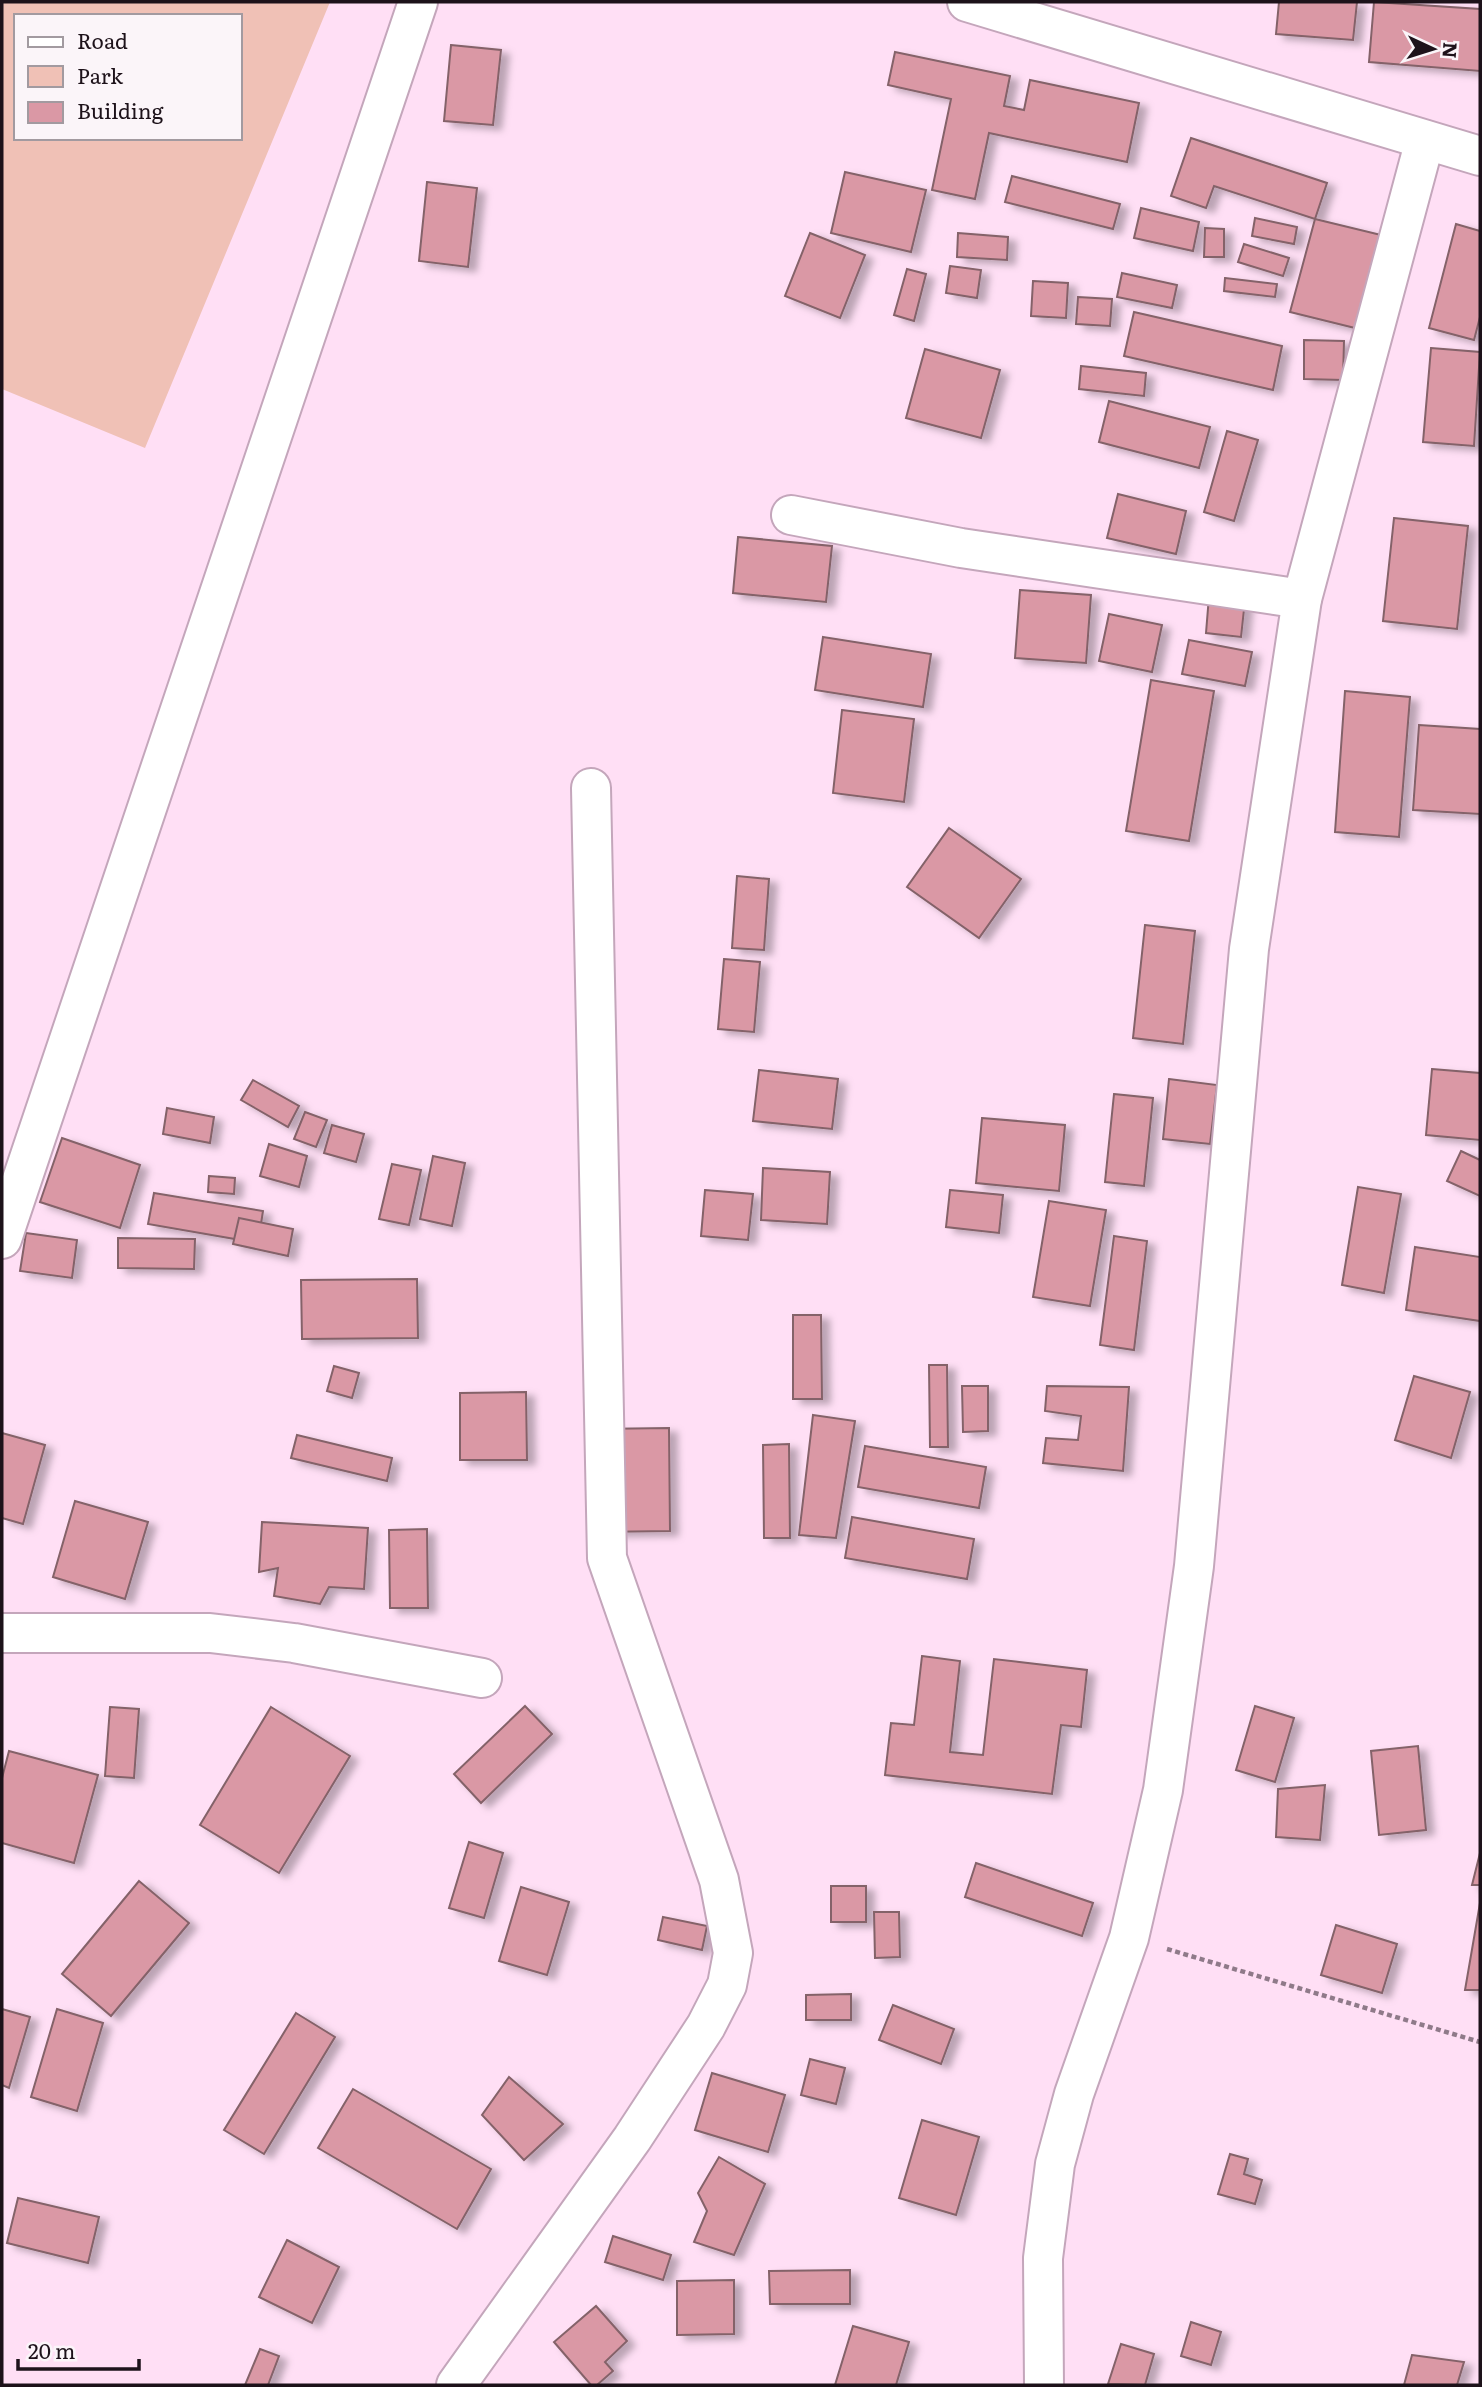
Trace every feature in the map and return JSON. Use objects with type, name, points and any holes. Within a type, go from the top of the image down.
[{"type":"street","points":[[2,1239],[418,2]]},
{"type":"street","points":[[967,2],[1480,156]]},
{"type":"street","points":[[1044,2385],[1043,2259],[1055,2164],[1074,2094],[1129,1938],[1163,1790],[1194,1566],[1249,949],[1302,599],[1425,140]]},
{"type":"street","points":[[791,515],[961,548],[1302,599]]},
{"type":"street","points":[[456,2385],[632,2139],[706,2026],[727,1985],[733,1953],[719,1880],[607,1558],[591,788]]},
{"type":"street","points":[[2,1633],[210,1633],[294,1643],[482,1678]]},
{"type":"path","points":[[1129,1938],[1480,2042]]},
{"type":"green space","points":[[2,2],[330,2],[145,448],[2,389]]},
{"type":"building","points":[[1279,2],[1357,2],[1353,40],[1276,34]]},
{"type":"building","points":[[1374,2],[1480,9],[1480,71],[1369,62]]},
{"type":"building","points":[[451,45],[501,50],[493,125],[444,121]]},
{"type":"building","points":[[895,52],[1010,76],[1004,106],[1024,110],[1030,80],[1139,103],[1127,162],[989,133],[975,199],[932,190],[951,99],[888,85]]},
{"type":"building","points":[[1191,138],[1327,183],[1315,219],[1214,186],[1206,208],[1171,196]]},
{"type":"building","points":[[845,172],[926,190],[911,252],[831,233]]},
{"type":"building","points":[[1012,176],[1120,204],[1113,229],[1005,202]]},
{"type":"building","points":[[427,182],[477,188],[468,267],[419,261]]},
{"type":"building","points":[[1141,208],[1199,222],[1193,251],[1134,238]]},
{"type":"building","points":[[1255,218],[1297,227],[1294,244],[1252,236]]},
{"type":"building","points":[[1315,219],[1381,235],[1359,329],[1290,312]]},
{"type":"building","points":[[1456,224],[1480,231],[1480,317],[1474,340],[1429,328]]},
{"type":"building","points":[[1205,228],[1224,229],[1224,257],[1204,257]]},
{"type":"building","points":[[810,233],[865,255],[840,318],[785,296]]},
{"type":"building","points":[[958,233],[1008,237],[1007,260],[957,257]]},
{"type":"building","points":[[1244,244],[1289,258],[1283,276],[1238,262]]},
{"type":"building","points":[[950,266],[981,270],[977,298],[946,293]]},
{"type":"building","points":[[907,269],[926,274],[914,321],[894,315]]},
{"type":"building","points":[[1122,273],[1177,285],[1172,308],[1117,297]]},
{"type":"building","points":[[1225,278],[1277,284],[1275,297],[1224,291]]},
{"type":"building","points":[[1033,281],[1068,283],[1066,318],[1031,316]]},
{"type":"building","points":[[1078,297],[1112,299],[1110,326],[1076,324]]},
{"type":"building","points":[[1134,312],[1282,346],[1273,390],[1124,356]]},
{"type":"building","points":[[1304,340],[1344,341],[1343,380],[1304,379]]},
{"type":"building","points":[[1431,348],[1480,352],[1474,446],[1423,442]]},
{"type":"building","points":[[925,349],[1000,370],[981,438],[906,418]]},
{"type":"building","points":[[1081,366],[1146,373],[1144,396],[1079,389]]},
{"type":"building","points":[[1109,401],[1210,427],[1199,468],[1099,442]]},
{"type":"building","points":[[1227,431],[1258,440],[1234,521],[1204,512]]},
{"type":"building","points":[[1118,494],[1186,511],[1176,554],[1107,538]]},
{"type":"building","points":[[1394,518],[1468,526],[1457,629],[1383,621]]},
{"type":"building","points":[[738,537],[832,546],[826,602],[733,593]]},
{"type":"building","points":[[1020,590],[1091,595],[1086,663],[1015,658]]},
{"type":"building","points":[[1209,596],[1245,600],[1241,637],[1206,633]]},
{"type":"building","points":[[1109,614],[1162,625],[1152,672],[1099,661]]},
{"type":"building","points":[[823,637],[931,654],[923,707],[815,690]]},
{"type":"building","points":[[1189,640],[1252,652],[1245,686],[1182,674]]},
{"type":"building","points":[[1151,680],[1214,691],[1189,841],[1126,831]]},
{"type":"building","points":[[1345,691],[1410,697],[1399,837],[1335,832]]},
{"type":"building","points":[[842,710],[914,719],[904,802],[833,793]]},
{"type":"building","points":[[1419,725],[1480,729],[1480,814],[1413,810]]},
{"type":"building","points":[[949,828],[1021,879],[979,938],[907,887]]},
{"type":"building","points":[[737,876],[769,879],[764,950],[732,948]]},
{"type":"building","points":[[1145,925],[1195,931],[1183,1044],[1133,1038]]},
{"type":"building","points":[[724,959],[760,962],[754,1032],[718,1029]]},
{"type":"building","points":[[1432,1069],[1480,1073],[1480,1140],[1426,1135]]},
{"type":"building","points":[[759,1070],[838,1079],[832,1129],[753,1121]]},
{"type":"building","points":[[1169,1079],[1217,1085],[1210,1144],[1163,1139]]},
{"type":"building","points":[[253,1080],[299,1106],[288,1127],[241,1100]]},
{"type":"building","points":[[1114,1094],[1153,1098],[1144,1186],[1105,1182]]},
{"type":"building","points":[[167,1108],[214,1117],[210,1143],[163,1134]]},
{"type":"building","points":[[305,1112],[327,1120],[316,1147],[294,1139]]},
{"type":"building","points":[[982,1118],[1065,1125],[1059,1191],[976,1183]]},
{"type":"building","points":[[332,1125],[364,1134],[356,1162],[324,1153]]},
{"type":"building","points":[[62,1138],[140,1165],[120,1228],[40,1202]]},
{"type":"building","points":[[269,1144],[307,1156],[299,1187],[260,1176]]},
{"type":"building","points":[[1461,1151],[1480,1160],[1480,1196],[1447,1181]]},
{"type":"building","points":[[433,1156],[465,1163],[452,1226],[420,1219]]},
{"type":"building","points":[[392,1164],[421,1170],[409,1225],[379,1219]]},
{"type":"building","points":[[763,1168],[830,1172],[827,1224],[761,1220]]},
{"type":"building","points":[[209,1176],[235,1178],[234,1194],[208,1192]]},
{"type":"building","points":[[1358,1187],[1401,1194],[1384,1293],[1342,1285]]},
{"type":"building","points":[[705,1190],[753,1194],[748,1240],[701,1236]]},
{"type":"building","points":[[950,1190],[1003,1195],[999,1233],[946,1227]]},
{"type":"building","points":[[154,1193],[263,1211],[258,1243],[148,1224]]},
{"type":"building","points":[[1049,1201],[1106,1210],[1090,1306],[1033,1297]]},
{"type":"building","points":[[239,1218],[293,1229],[288,1256],[233,1244]]},
{"type":"building","points":[[26,1233],[77,1240],[72,1278],[20,1271]]},
{"type":"building","points":[[1114,1236],[1147,1241],[1134,1350],[1100,1345]]},
{"type":"building","points":[[118,1238],[195,1239],[194,1269],[118,1268]]},
{"type":"building","points":[[1415,1247],[1480,1257],[1480,1321],[1406,1310]]},
{"type":"building","points":[[417,1279],[418,1338],[302,1339],[301,1280]]},
{"type":"building","points":[[793,1315],[821,1315],[822,1399],[793,1399]]},
{"type":"building","points":[[929,1365],[947,1365],[948,1447],[930,1447]]},
{"type":"building","points":[[334,1366],[359,1373],[352,1398],[327,1391]]},
{"type":"building","points":[[1414,1376],[1470,1392],[1451,1458],[1395,1440]]},
{"type":"building","points":[[962,1386],[988,1386],[988,1431],[963,1432]]},
{"type":"building","points":[[1047,1386],[1129,1387],[1123,1471],[1043,1463],[1046,1438],[1078,1440],[1081,1416],[1045,1411]]},
{"type":"building","points":[[526,1392],[527,1460],[460,1460],[460,1393]]},
{"type":"building","points":[[813,1415],[855,1421],[836,1538],[799,1535]]},
{"type":"building","points":[[669,1428],[670,1531],[596,1532],[595,1429]]},
{"type":"building","points":[[2,1433],[45,1445],[23,1524],[2,1518]]},
{"type":"building","points":[[297,1435],[392,1458],[387,1481],[291,1458]]},
{"type":"building","points":[[789,1444],[790,1538],[764,1538],[763,1445]]},
{"type":"building","points":[[865,1446],[986,1467],[979,1508],[858,1487]]},
{"type":"building","points":[[75,1501],[148,1522],[125,1599],[53,1577]]},
{"type":"building","points":[[852,1517],[974,1539],[967,1579],[845,1558]]},
{"type":"building","points":[[262,1522],[368,1528],[364,1589],[329,1587],[320,1604],[274,1596],[278,1568],[259,1572]]},
{"type":"building","points":[[427,1529],[428,1608],[390,1608],[389,1530]]},
{"type":"building","points":[[922,1656],[960,1661],[950,1752],[983,1755],[994,1659],[1087,1670],[1081,1727],[1061,1725],[1052,1794],[885,1775],[891,1723],[914,1725]]},
{"type":"building","points":[[525,1706],[552,1734],[481,1803],[454,1774]]},
{"type":"building","points":[[1255,1706],[1294,1718],[1275,1782],[1236,1770]]},
{"type":"building","points":[[110,1707],[139,1709],[134,1778],[105,1776]]},
{"type":"building","points":[[271,1707],[350,1756],[279,1873],[200,1825]]},
{"type":"building","points":[[1418,1746],[1426,1830],[1379,1835],[1371,1751]]},
{"type":"building","points":[[9,1751],[98,1775],[74,1863],[2,1843],[2,1778]]},
{"type":"building","points":[[1325,1785],[1320,1840],[1276,1837],[1278,1789]]},
{"type":"building","points":[[469,1842],[503,1853],[484,1918],[449,1908]]},
{"type":"building","points":[[1480,1853],[1480,1885],[1472,1885]]},
{"type":"building","points":[[976,1863],[1093,1903],[1082,1936],[965,1897]]},
{"type":"building","points":[[139,1881],[189,1923],[111,2016],[62,1974]]},
{"type":"building","points":[[831,1886],[866,1886],[866,1922],[831,1922]]},
{"type":"building","points":[[521,1887],[569,1902],[547,1975],[499,1961]]},
{"type":"building","points":[[1480,1903],[1480,1990],[1465,1990]]},
{"type":"building","points":[[874,1912],[899,1912],[900,1957],[875,1958]]},
{"type":"building","points":[[663,1917],[707,1926],[702,1950],[658,1940]]},
{"type":"building","points":[[1336,1925],[1397,1944],[1382,1993],[1321,1975]]},
{"type":"building","points":[[851,1994],[851,2020],[806,2020],[806,1995]]},
{"type":"building","points":[[893,2005],[954,2029],[941,2064],[879,2040]]},
{"type":"building","points":[[2,2009],[30,2017],[9,2088],[2,2085]]},
{"type":"building","points":[[57,2009],[103,2023],[77,2111],[31,2097]]},
{"type":"building","points":[[296,2013],[335,2037],[264,2154],[224,2130]]},
{"type":"building","points":[[810,2059],[845,2068],[836,2104],[801,2095]]},
{"type":"building","points":[[712,2073],[785,2095],[768,2152],[695,2130]]},
{"type":"building","points":[[509,2077],[563,2124],[524,2160],[482,2115]]},
{"type":"building","points":[[353,2089],[491,2169],[457,2229],[318,2148]]},
{"type":"building","points":[[922,2120],[979,2137],[956,2215],[899,2198]]},
{"type":"building","points":[[1230,2154],[1248,2159],[1244,2174],[1262,2180],[1255,2204],[1218,2194]]},
{"type":"building","points":[[719,2157],[765,2184],[734,2255],[694,2242],[707,2211],[698,2193]]},
{"type":"building","points":[[18,2198],[99,2217],[88,2263],[7,2243]]},
{"type":"building","points":[[613,2236],[671,2255],[663,2280],[605,2262]]},
{"type":"building","points":[[287,2240],[339,2267],[312,2323],[259,2297]]},
{"type":"building","points":[[850,2270],[850,2304],[770,2304],[769,2271]]},
{"type":"building","points":[[734,2280],[734,2334],[677,2335],[677,2281]]},
{"type":"building","points":[[596,2306],[627,2341],[605,2362],[613,2371],[597,2385],[591,2385],[554,2342]]},
{"type":"building","points":[[1191,2322],[1221,2332],[1211,2365],[1181,2356]]},
{"type":"building","points":[[853,2326],[909,2342],[896,2385],[835,2385]]},
{"type":"building","points":[[1121,2344],[1154,2354],[1145,2385],[1108,2384]]},
{"type":"building","points":[[260,2349],[279,2356],[268,2385],[245,2385]]},
{"type":"building","points":[[1412,2355],[1464,2362],[1457,2385],[1404,2385]]}]
